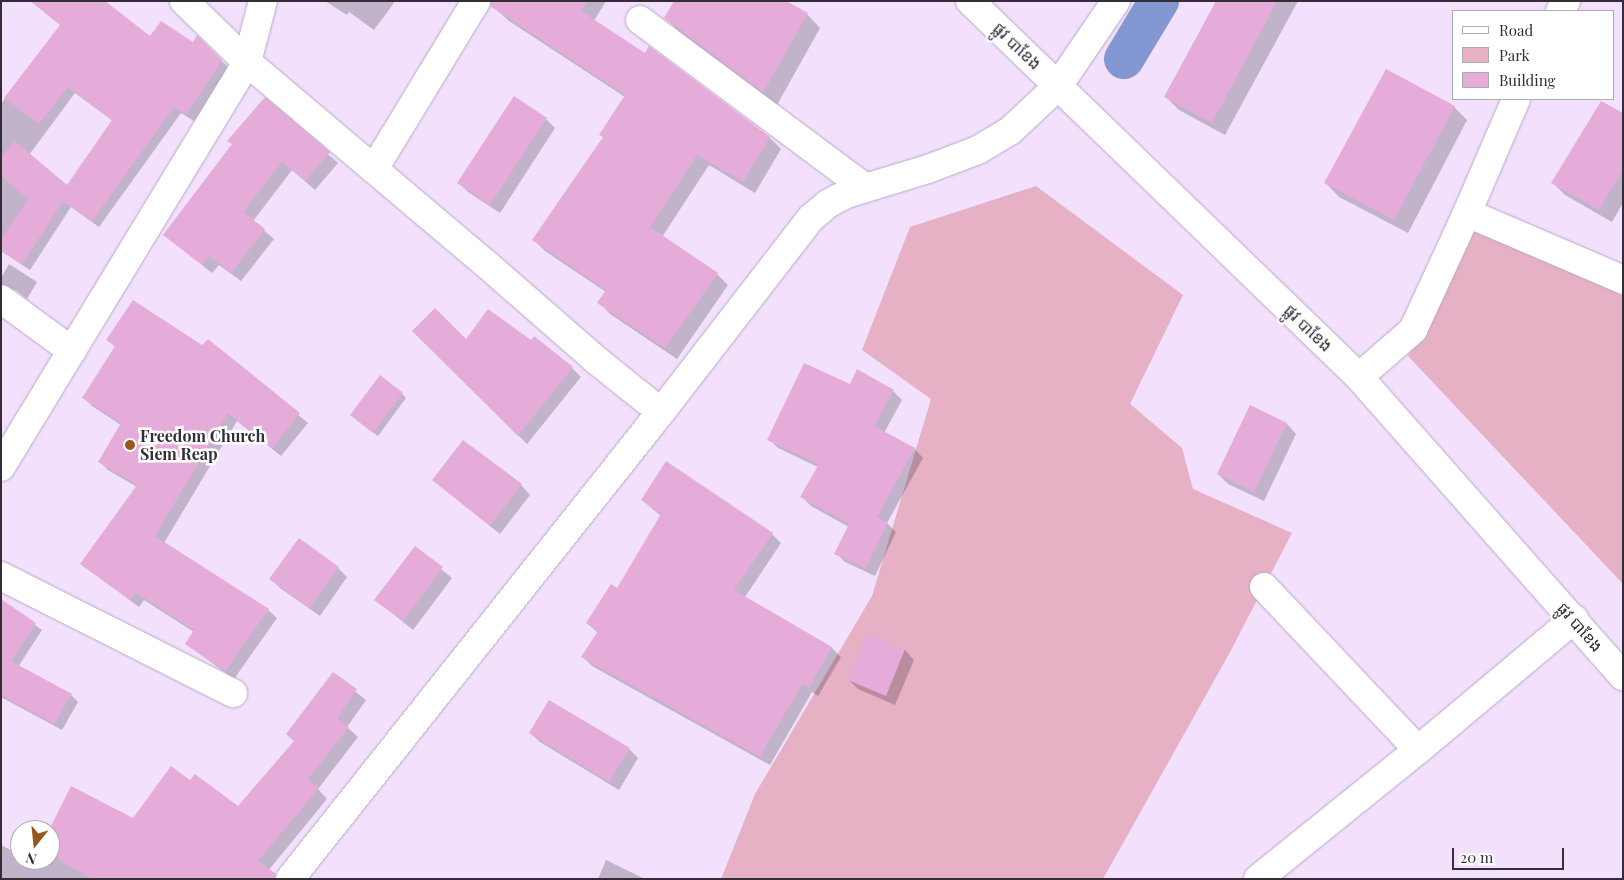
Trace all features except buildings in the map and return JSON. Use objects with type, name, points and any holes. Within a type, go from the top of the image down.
[{"type":"street","points":[[184,1],[247,62],[596,360],[662,412]]},
{"type":"street","points":[[1,468],[247,62],[263,1]]},
{"type":"street","points":[[374,169],[476,1]]},
{"type":"street","name":"ផ្លូវ បាខែង","points":[[970,1],[1359,377],[1623,676]]},
{"type":"street","points":[[290,879],[662,412],[810,218],[829,203],[865,188],[978,150],[1010,131],[1058,86],[1116,1]]},
{"type":"street","points":[[640,20],[865,188]]},
{"type":"street","points":[[1359,377],[1413,330],[1467,213],[1516,100]]},
{"type":"street","points":[[1467,213],[1623,280]]},
{"type":"street","points":[[1,299],[72,351]]},
{"type":"street","points":[[1,576],[233,693]]},
{"type":"street","points":[[1264,587],[1418,750]]},
{"type":"street","points":[[1258,879],[1418,750],[1574,619]]},
{"type":"green space","points":[[1036,186],[1183,295],[1130,404],[1182,448],[1193,489],[1292,533],[1229,654],[1103,879],[721,879],[755,794],[872,596],[931,399],[862,350],[910,227]]},
{"type":"green space","points":[[1472,229],[1623,295],[1623,584],[1408,356]]},
{"type":"waterway","points":[[1124,59],[1159,1]]},
{"type":"place","name":"Freedom Church Siem Reap","points":[[130,445]]}]
